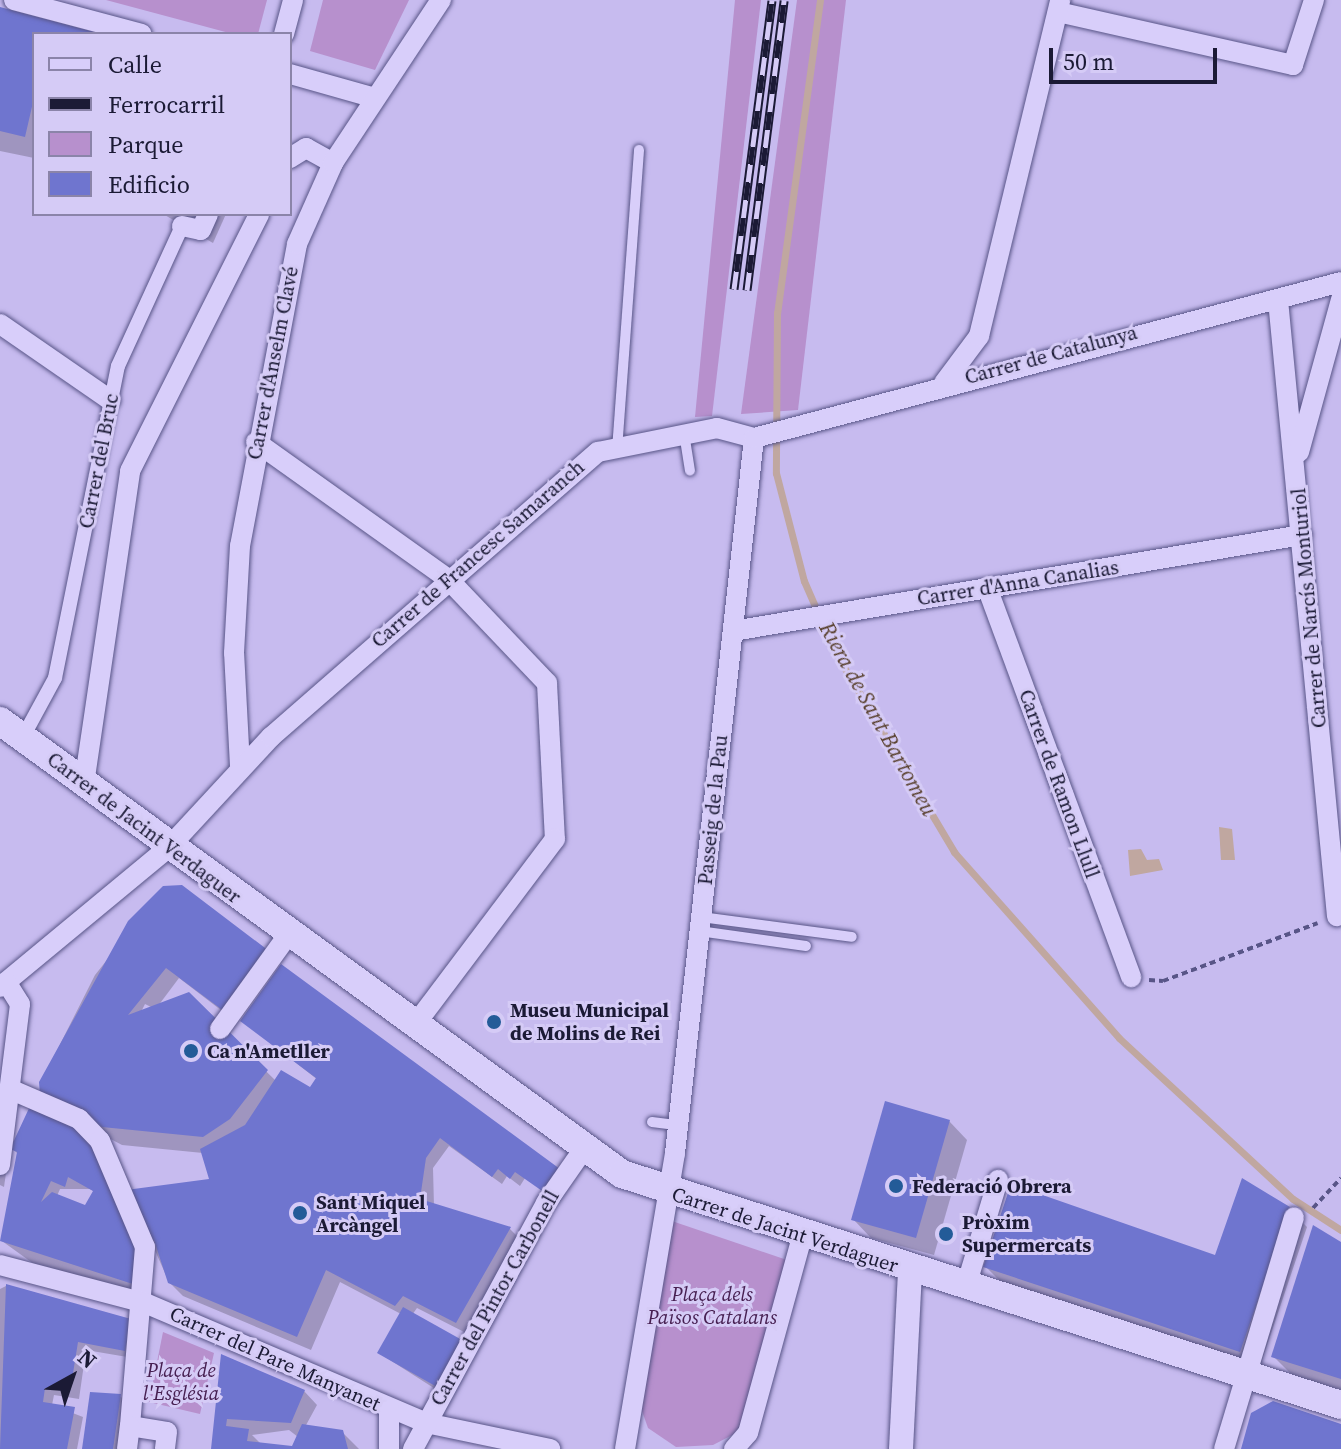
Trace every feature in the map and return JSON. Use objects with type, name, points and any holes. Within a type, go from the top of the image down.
[{"type":"main road","name":"Carrer de Jacint Verdaguer","points":[[11,729],[92,773],[169,847],[583,1150],[670,1194],[1341,1405]]},
{"type":"street","points":[[14,0],[134,32]]},
{"type":"street","points":[[285,32],[293,0]]},
{"type":"street","name":"Carrer d'Anselm Clavé","points":[[240,766],[236,598],[256,442],[297,244],[333,163],[441,0]]},
{"type":"street","points":[[944,383],[979,336],[1059,6],[1293,65],[1314,0]]},
{"type":"street","points":[[292,75],[375,98]]},
{"type":"street","points":[[292,157],[306,148],[333,163]]},
{"type":"street","name":"Carrer del Bruc","points":[[11,729],[55,678],[110,400],[143,303],[182,226],[201,230],[207,216]]},
{"type":"street","points":[[92,773],[96,664],[130,471],[258,216]]},
{"type":"street","name":"Carrer de Catalunya","points":[[758,434],[944,383],[1341,282]]},
{"type":"street","name":"Carrer de Narcís Monturiol","points":[[1278,300],[1337,916]]},
{"type":"street","points":[[1295,467],[1341,300]]},
{"type":"street","points":[[0,324],[110,400]]},
{"type":"street","name":"Carrer de Francesc Samaranch","points":[[3,984],[169,847],[240,766],[447,578],[598,452],[617,452],[684,432],[717,428],[758,434]]},
{"type":"street","name":"Passeig de la Pau","points":[[670,1194],[758,434]]},
{"type":"street","points":[[256,442],[447,578],[547,683],[555,839],[414,1026]]},
{"type":"street","name":"Carrer d'Anna Canalias","points":[[733,631],[837,611],[988,590],[1302,535]]},
{"type":"street","name":"Carrer de Ramon Llull","points":[[988,590],[1131,977]]},
{"type":"street","points":[[220,1029],[288,935]]},
{"type":"street","points":[[0,1165],[12,1090],[20,1004],[3,984]]},
{"type":"street","points":[[12,1090],[79,1119],[100,1141],[145,1247],[145,1303],[127,1449]]},
{"type":"street","name":"Carrer del Pintor Carbonell","points":[[413,1449],[583,1150]]},
{"type":"street","points":[[966,1286],[998,1180]]},
{"type":"street","points":[[625,1449],[670,1194]]},
{"type":"street","points":[[1224,1449],[1294,1217]]},
{"type":"street","points":[[734,1449],[748,1433],[803,1234]]},
{"type":"street","name":"Carrer del Pare Manyanet","points":[[0,1265],[145,1303],[426,1423],[550,1449]]},
{"type":"street","points":[[901,1449],[910,1270]]},
{"type":"street","points":[[389,1409],[389,1449]]},
{"type":"street","points":[[130,1426],[167,1432],[165,1449]]},
{"type":"lane","points":[[617,452],[639,150]]},
{"type":"lane","points":[[684,432],[690,471]]},
{"type":"lane","points":[[700,924],[852,937]]},
{"type":"lane","points":[[700,924],[806,946]]},
{"type":"lane","points":[[652,1122],[678,1125]]},
{"type":"path","points":[[1131,977],[1163,981],[1337,916]]},
{"type":"path","points":[[1319,1197],[1341,1178]]},
{"type":"green space","points":[[106,0],[267,0],[259,32],[226,32]]},
{"type":"green space","points":[[323,0],[409,0],[375,70],[310,51]]},
{"type":"green space","points":[[735,0],[761,0],[712,416],[695,417]]},
{"type":"green space","points":[[797,0],[846,0],[798,410],[741,414]]},
{"type":"green space","name":"Plaça dels Països Catalans","points":[[660,1217],[790,1261],[742,1430],[713,1445],[676,1447],[648,1428],[636,1394]]},
{"type":"green space","name":"Plaça de l'Església","points":[[163,1332],[214,1353],[200,1414],[149,1402]]},
{"type":"shaded area","points":[[1219,827],[1232,829],[1235,860],[1221,860]]},
{"type":"shaded area","points":[[1141,849],[1147,860],[1159,859],[1163,870],[1130,876],[1128,850]]},
{"type":"building","points":[[0,7],[94,32],[32,32],[32,107],[25,137],[0,131]]},
{"type":"building","points":[[182,885],[269,951],[225,1012],[166,968],[128,1015],[189,992],[268,1070],[230,1119],[203,1137],[102,1127],[40,1095],[39,1082],[128,921],[163,886]]},
{"type":"building","name":"Sant Miquel Arcàngel","points":[[281,964],[560,1169],[545,1193],[515,1172],[510,1179],[498,1169],[492,1177],[440,1138],[426,1158],[420,1199],[511,1227],[456,1323],[403,1296],[395,1306],[326,1270],[297,1337],[168,1283],[154,1240],[147,1243],[126,1190],[209,1179],[200,1149],[245,1125],[281,1070],[310,1087],[316,1078],[240,1021]]},
{"type":"building","name":"Federació Obrera","points":[[885,1101],[950,1120],[916,1238],[851,1220]]},
{"type":"building","points":[[31,1104],[79,1129],[107,1170],[140,1244],[139,1286],[0,1241],[17,1152],[10,1149]],"holes":[[[68,1177],[93,1191],[85,1205],[52,1192],[41,1202],[51,1181],[65,1187]]]},
{"type":"building","points":[[1242,1178],[1290,1207],[1240,1352],[983,1267],[1011,1184],[1215,1255]]},
{"type":"building","points":[[1313,1225],[1341,1242],[1341,1379],[1271,1357]]},
{"type":"building","points":[[6,1284],[131,1319],[125,1351],[78,1342],[70,1392],[45,1388],[43,1402],[75,1407],[67,1449],[0,1449]]},
{"type":"building","points":[[403,1307],[462,1340],[437,1387],[377,1353]]},
{"type":"building","points":[[221,1354],[305,1390],[291,1423],[227,1419],[226,1426],[249,1429],[247,1441],[292,1446],[302,1424],[343,1430],[348,1449],[211,1449]]},
{"type":"building","points":[[90,1392],[121,1394],[113,1449],[82,1449]]},
{"type":"building","points":[[1273,1401],[1341,1424],[1341,1449],[1241,1449],[1251,1413]]},
{"type":"waterway","name":"Riera de Sant Bartomeu","points":[[820,0],[777,313],[776,473],[804,581],[835,652],[954,852],[1119,1038],[1293,1199],[1341,1230]]},
{"type":"railway","points":[[734,289],[772,0]]},
{"type":"railway","points":[[747,290],[784,0]]},
{"type":"place","name":"Museu Municipal de Molins de Rei","points":[[494,1022]]},
{"type":"place","name":"Ca n'Ametller","points":[[191,1051]]},
{"type":"place","name":"Federació Obrera","points":[[896,1186]]},
{"type":"place","name":"Sant Miquel Arcàngel","points":[[300,1213]]},
{"type":"place","name":"Pròxim Supermercats","points":[[946,1234]]}]
